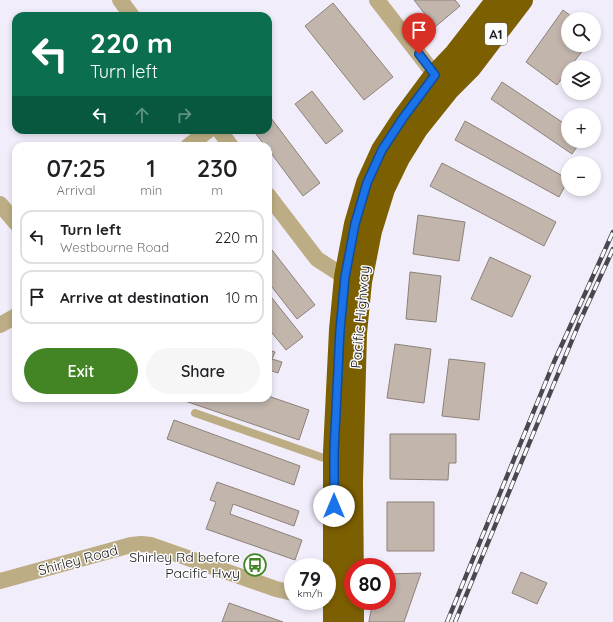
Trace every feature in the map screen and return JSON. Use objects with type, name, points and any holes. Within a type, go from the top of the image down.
[{"type":"highway","name":"Pacific Highway","points":[[353,622],[342,598],[334,460],[340,330],[345,277],[355,224],[367,183],[382,150],[403,118],[435,75],[455,54],[497,0]]},
{"type":"highway","name":"Pacific Highway","points":[[353,558],[352,482],[356,333],[361,282],[371,231],[384,189],[399,158],[417,129],[449,89],[470,68],[522,0]]},
{"type":"highway","name":"Pacific Highway","points":[[334,622],[342,598]]},
{"type":"street","points":[[120,0],[129,12]]},
{"type":"street","points":[[377,0],[435,75]]},
{"type":"street","points":[[193,142],[204,134]]},
{"type":"street","points":[[272,200],[317,259],[345,277]]},
{"type":"street","points":[[0,204],[12,218]]},
{"type":"street","points":[[0,325],[12,318]]},
{"type":"street","name":"Shirley Road","points":[[0,581],[131,545],[141,544],[151,545],[284,590]]},
{"type":"lane","points":[[195,413],[321,457],[334,460]]},
{"type":"building","points":[[414,0],[455,0],[460,6],[435,27]]},
{"type":"building","points":[[333,3],[393,77],[364,100],[305,26]]},
{"type":"building","points":[[561,13],[561,52],[582,52],[575,60],[561,60],[561,80],[557,85],[526,62]]},
{"type":"building","points":[[502,82],[561,121],[561,147],[491,99]]},
{"type":"building","points":[[312,91],[343,131],[326,144],[295,104]]},
{"type":"building","points":[[272,119],[320,183],[303,196],[272,154],[272,142],[262,142],[256,134],[272,134]]},
{"type":"building","points":[[465,121],[561,175],[561,193],[559,197],[455,140]]},
{"type":"building","points":[[563,148],[576,148],[572,154]]},
{"type":"building","points":[[442,163],[556,222],[544,246],[430,186]]},
{"type":"building","points":[[418,215],[465,222],[459,261],[413,254]]},
{"type":"building","points":[[272,250],[315,305],[297,319],[272,287]]},
{"type":"building","points":[[490,257],[531,276],[512,317],[471,299]]},
{"type":"building","points":[[410,272],[441,276],[436,322],[406,319]]},
{"type":"building","points":[[272,298],[303,337],[286,350],[272,333]]},
{"type":"building","points":[[395,344],[431,349],[424,403],[387,398]]},
{"type":"building","points":[[272,351],[275,352],[272,359]]},
{"type":"building","points":[[272,359],[282,362],[278,373],[272,371]]},
{"type":"building","points":[[449,359],[485,363],[479,420],[442,416]]},
{"type":"building","points":[[272,397],[309,410],[299,440],[188,402],[272,402]]},
{"type":"building","points":[[174,420],[300,466],[294,485],[167,439]]},
{"type":"building","points":[[390,434],[456,434],[456,463],[449,463],[448,480],[390,479]]},
{"type":"building","points":[[217,482],[299,511],[294,526],[233,504],[230,514],[302,540],[296,558],[289,558],[206,529],[216,502],[210,500]]},
{"type":"building","points":[[387,502],[434,502],[434,551],[387,551]]},
{"type":"building","points":[[521,572],[547,583],[537,604],[512,593]]},
{"type":"building","points":[[421,573],[404,622],[369,622],[371,610],[396,610],[396,574]]},
{"type":"building","points":[[229,603],[283,622],[222,622]]},
{"type":"railway","points":[[447,622],[554,362],[613,232]]},
{"type":"railway","points":[[455,622],[580,321],[613,249]]},
{"type":"place","name":"Shirley Rd before Pacific Hwy","points":[[255,565]]},
{"type":"route","points":[[334,506],[334,452],[340,330],[345,277],[355,224],[367,183],[382,150],[403,118],[435,75],[419,54]]}]
